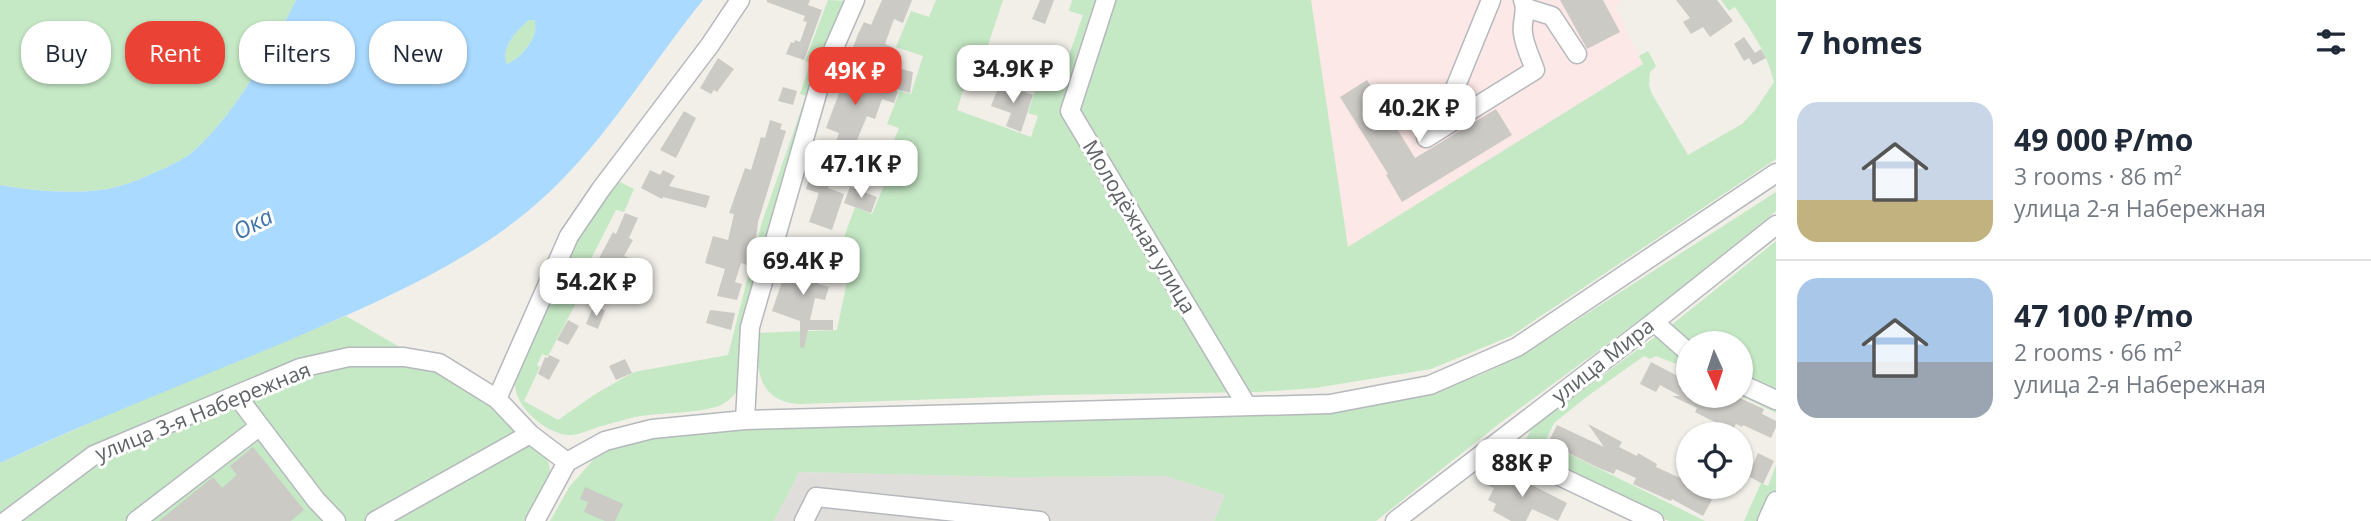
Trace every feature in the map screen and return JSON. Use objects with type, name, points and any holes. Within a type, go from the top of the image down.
[{"type":"street","points":[[497,399],[569,236],[601,189],[710,45],[740,0]]},
{"type":"street","points":[[745,420],[750,327],[823,73],[855,0]]},
{"type":"street","name":"Молодёжная улица","points":[[1106,0],[1070,111],[1247,406]]},
{"type":"street","points":[[1491,0],[1432,134],[1535,70],[1522,34],[1524,4],[1552,16],[1577,54]]},
{"type":"street","points":[[535,521],[567,462],[606,441],[652,429],[745,420],[1330,404],[1430,384],[1517,347],[1776,173]]},
{"type":"street","name":"улица Мира","points":[[1395,521],[1654,323],[1776,225]]},
{"type":"street","points":[[1654,323],[1676,342]]},
{"type":"street","name":"улица 3-я Набережная","points":[[6,521],[94,455],[300,368],[349,357],[404,357],[439,363],[497,399],[530,434],[567,462]]},
{"type":"street","points":[[1754,390],[1776,400]]},
{"type":"street","points":[[237,396],[316,500],[336,521]]},
{"type":"street","points":[[136,521],[260,426]]},
{"type":"street","points":[[374,521],[530,434]]},
{"type":"street","points":[[1494,445],[1654,521]]},
{"type":"street","points":[[804,521],[817,497],[1040,521]]},
{"type":"street","points":[[1767,521],[1776,501]]},
{"type":"shaded area","points":[[1311,0],[1621,0],[1622,2],[1615,6],[1643,64],[1348,248]]},
{"type":"shaded area","points":[[799,472],[1014,477],[1166,476],[1225,495],[1214,521],[774,521]]},
{"type":"green space","points":[[0,0],[296,0],[285,21],[239,21],[239,84],[249,84],[206,139],[182,159],[126,184],[100,190],[71,192],[0,185]]},
{"type":"green space","points":[[828,0],[847,1],[742,382],[737,390],[728,400],[716,407],[635,417],[575,435],[558,433],[539,423],[524,408],[515,381],[573,242],[616,180],[634,189],[624,212],[616,210],[573,294],[578,299],[548,356],[542,354],[537,365],[540,367],[524,401],[558,420],[634,372],[728,355],[762,222],[806,96],[800,94],[810,63],[805,61]]},
{"type":"green space","points":[[936,0],[1003,0],[978,75],[969,72],[957,110],[1031,137],[1038,116],[1028,113],[1037,84],[1046,85],[1048,73],[1041,71],[1047,54],[1067,61],[1083,15],[1069,11],[1072,0],[1311,0],[1348,247],[1643,64],[1639,56],[1648,51],[1656,66],[1650,72],[1649,85],[1652,94],[1688,155],[1742,124],[1774,82],[1763,51],[1753,34],[1735,7],[1729,11],[1721,0],[1776,0],[1776,159],[1511,336],[1431,369],[1315,388],[1259,392],[1049,395],[801,404],[786,402],[775,397],[762,381],[758,359],[758,333],[837,330],[855,243],[843,240],[855,207],[872,214],[890,171],[883,168],[899,128],[887,124],[900,91],[911,94],[923,56],[896,47],[911,11],[929,17]]},
{"type":"green space","points":[[529,20],[534,20],[535,26],[532,39],[524,52],[507,64],[504,57],[507,46]]},
{"type":"green space","points":[[1776,192],[1776,211],[1648,314],[1500,423],[1376,521],[1214,521],[1225,495],[1166,476],[1014,477],[799,472],[774,521],[550,521],[570,486],[594,459],[623,443],[658,436],[813,425],[1275,414],[1348,410],[1424,396],[1485,373],[1532,349]]},
{"type":"green space","points":[[1776,241],[1776,413],[1754,402],[1754,331],[1676,331],[1676,364],[1656,356],[1650,359],[1644,356],[1554,423],[1545,442],[1705,521],[1669,521],[1532,454],[1525,441],[1532,427],[1674,323]]},
{"type":"green space","points":[[346,316],[472,389],[544,454],[550,472],[524,521],[0,521],[0,463],[134,403]]},
{"type":"green space","points":[[1776,465],[1776,499],[1764,521],[1744,521],[1761,483],[1768,486]]},
{"type":"water","name":"Ока","points":[[296,0],[703,0],[577,164],[528,211],[473,250],[414,283],[353,312],[0,463],[0,185],[56,191],[100,190],[119,186],[185,158],[206,140],[249,84],[355,84],[355,21],[285,21]],"holes":[[[529,20],[534,20],[535,26],[528,46],[507,64],[505,58],[511,40]]]},
{"type":"building","points":[[767,0],[810,0],[808,5],[822,10],[804,60],[786,54],[791,42],[800,42],[807,22],[803,21],[805,16]]},
{"type":"building","points":[[882,0],[912,0],[903,23],[894,19],[885,44],[894,48],[891,57],[878,52],[868,75],[871,76],[869,81],[898,91],[894,103],[882,99],[875,119],[867,116],[850,157],[858,160],[854,171],[835,165],[828,188],[844,194],[832,230],[809,222],[819,193],[806,189],[816,161],[823,163],[825,156],[830,158],[839,133],[826,128],[847,72],[847,64],[864,22],[871,25]]},
{"type":"building","points":[[1040,0],[1054,0],[1045,24],[1032,19]]},
{"type":"building","points":[[1560,0],[1603,0],[1620,32],[1587,49]]},
{"type":"building","points":[[1676,0],[1717,0],[1733,21],[1710,37],[1703,27],[1691,34],[1683,22],[1690,18]]},
{"type":"building","points":[[1744,37],[1755,53],[1761,49],[1766,58],[1753,65],[1749,58],[1744,61],[1734,44]]},
{"type":"building","points":[[1033,52],[1046,57],[1040,73],[1027,68]]},
{"type":"building","points":[[718,58],[734,69],[717,92],[714,90],[711,94],[700,88]]},
{"type":"building","points":[[901,69],[913,72],[910,93],[896,89]]},
{"type":"building","points":[[1367,80],[1415,158],[1496,109],[1512,135],[1402,202],[1386,175],[1388,174],[1340,97]]},
{"type":"building","points":[[1000,83],[1033,95],[1021,132],[1006,126],[1011,113],[991,106]]},
{"type":"building","points":[[783,87],[797,91],[793,105],[778,101]]},
{"type":"building","points":[[684,111],[696,118],[676,158],[660,150]]},
{"type":"building","points":[[770,120],[782,124],[780,129],[786,131],[758,222],[756,240],[747,265],[741,263],[735,282],[742,284],[737,300],[717,296],[725,269],[705,263],[713,236],[728,240],[734,214],[729,213],[745,168],[751,170],[761,137],[765,138]]},
{"type":"building","points":[[650,170],[660,175],[663,170],[675,176],[669,186],[710,196],[706,208],[663,197],[662,199],[641,188]]},
{"type":"building","points":[[850,187],[877,197],[871,213],[844,203]]},
{"type":"building","points":[[625,213],[638,218],[629,238],[633,240],[624,256],[646,264],[642,276],[615,266],[613,270],[597,262],[613,232],[616,234]]},
{"type":"building","points":[[803,256],[819,260],[817,267],[822,268],[818,284],[829,287],[825,300],[815,298],[810,320],[833,320],[833,330],[808,330],[804,348],[800,347],[800,321],[772,311],[787,267],[800,270]]},
{"type":"building","points":[[594,282],[604,288],[595,305],[576,296],[583,283],[592,288]]},
{"type":"building","points":[[593,307],[605,310],[598,329],[586,324]]},
{"type":"building","points":[[710,310],[735,313],[731,330],[706,323]]},
{"type":"building","points":[[568,320],[579,326],[568,345],[557,340]]},
{"type":"building","points":[[549,355],[560,360],[549,380],[538,374],[545,357],[548,358]]},
{"type":"building","points":[[625,359],[632,373],[616,380],[609,366]]},
{"type":"building","points":[[1651,362],[1676,375],[1676,394],[1660,385],[1656,392],[1640,384]]},
{"type":"building","points":[[1754,405],[1764,409],[1762,414],[1776,421],[1776,427],[1771,438],[1753,430],[1753,422],[1714,422],[1695,412],[1697,408],[1754,408]]},
{"type":"building","points":[[1588,424],[1622,442],[1619,447],[1637,456],[1638,453],[1657,464],[1656,467],[1676,476],[1676,499],[1712,500],[1703,516],[1672,499],[1671,501],[1633,484],[1636,478],[1616,469],[1614,474],[1548,443],[1557,425],[1604,447]]},
{"type":"building","points":[[253,447],[304,510],[291,521],[159,521],[213,477],[222,488],[237,475],[230,466]]},
{"type":"building","points":[[1758,453],[1774,461],[1763,484],[1753,479],[1753,464]]},
{"type":"building","points":[[1495,470],[1516,481],[1518,478],[1567,503],[1558,521],[1532,509],[1526,521],[1511,521],[1493,511],[1496,504],[1488,500],[1494,488],[1487,485]]},
{"type":"building","points":[[585,487],[623,504],[615,521],[605,521],[584,512],[588,502],[580,499]]}]
